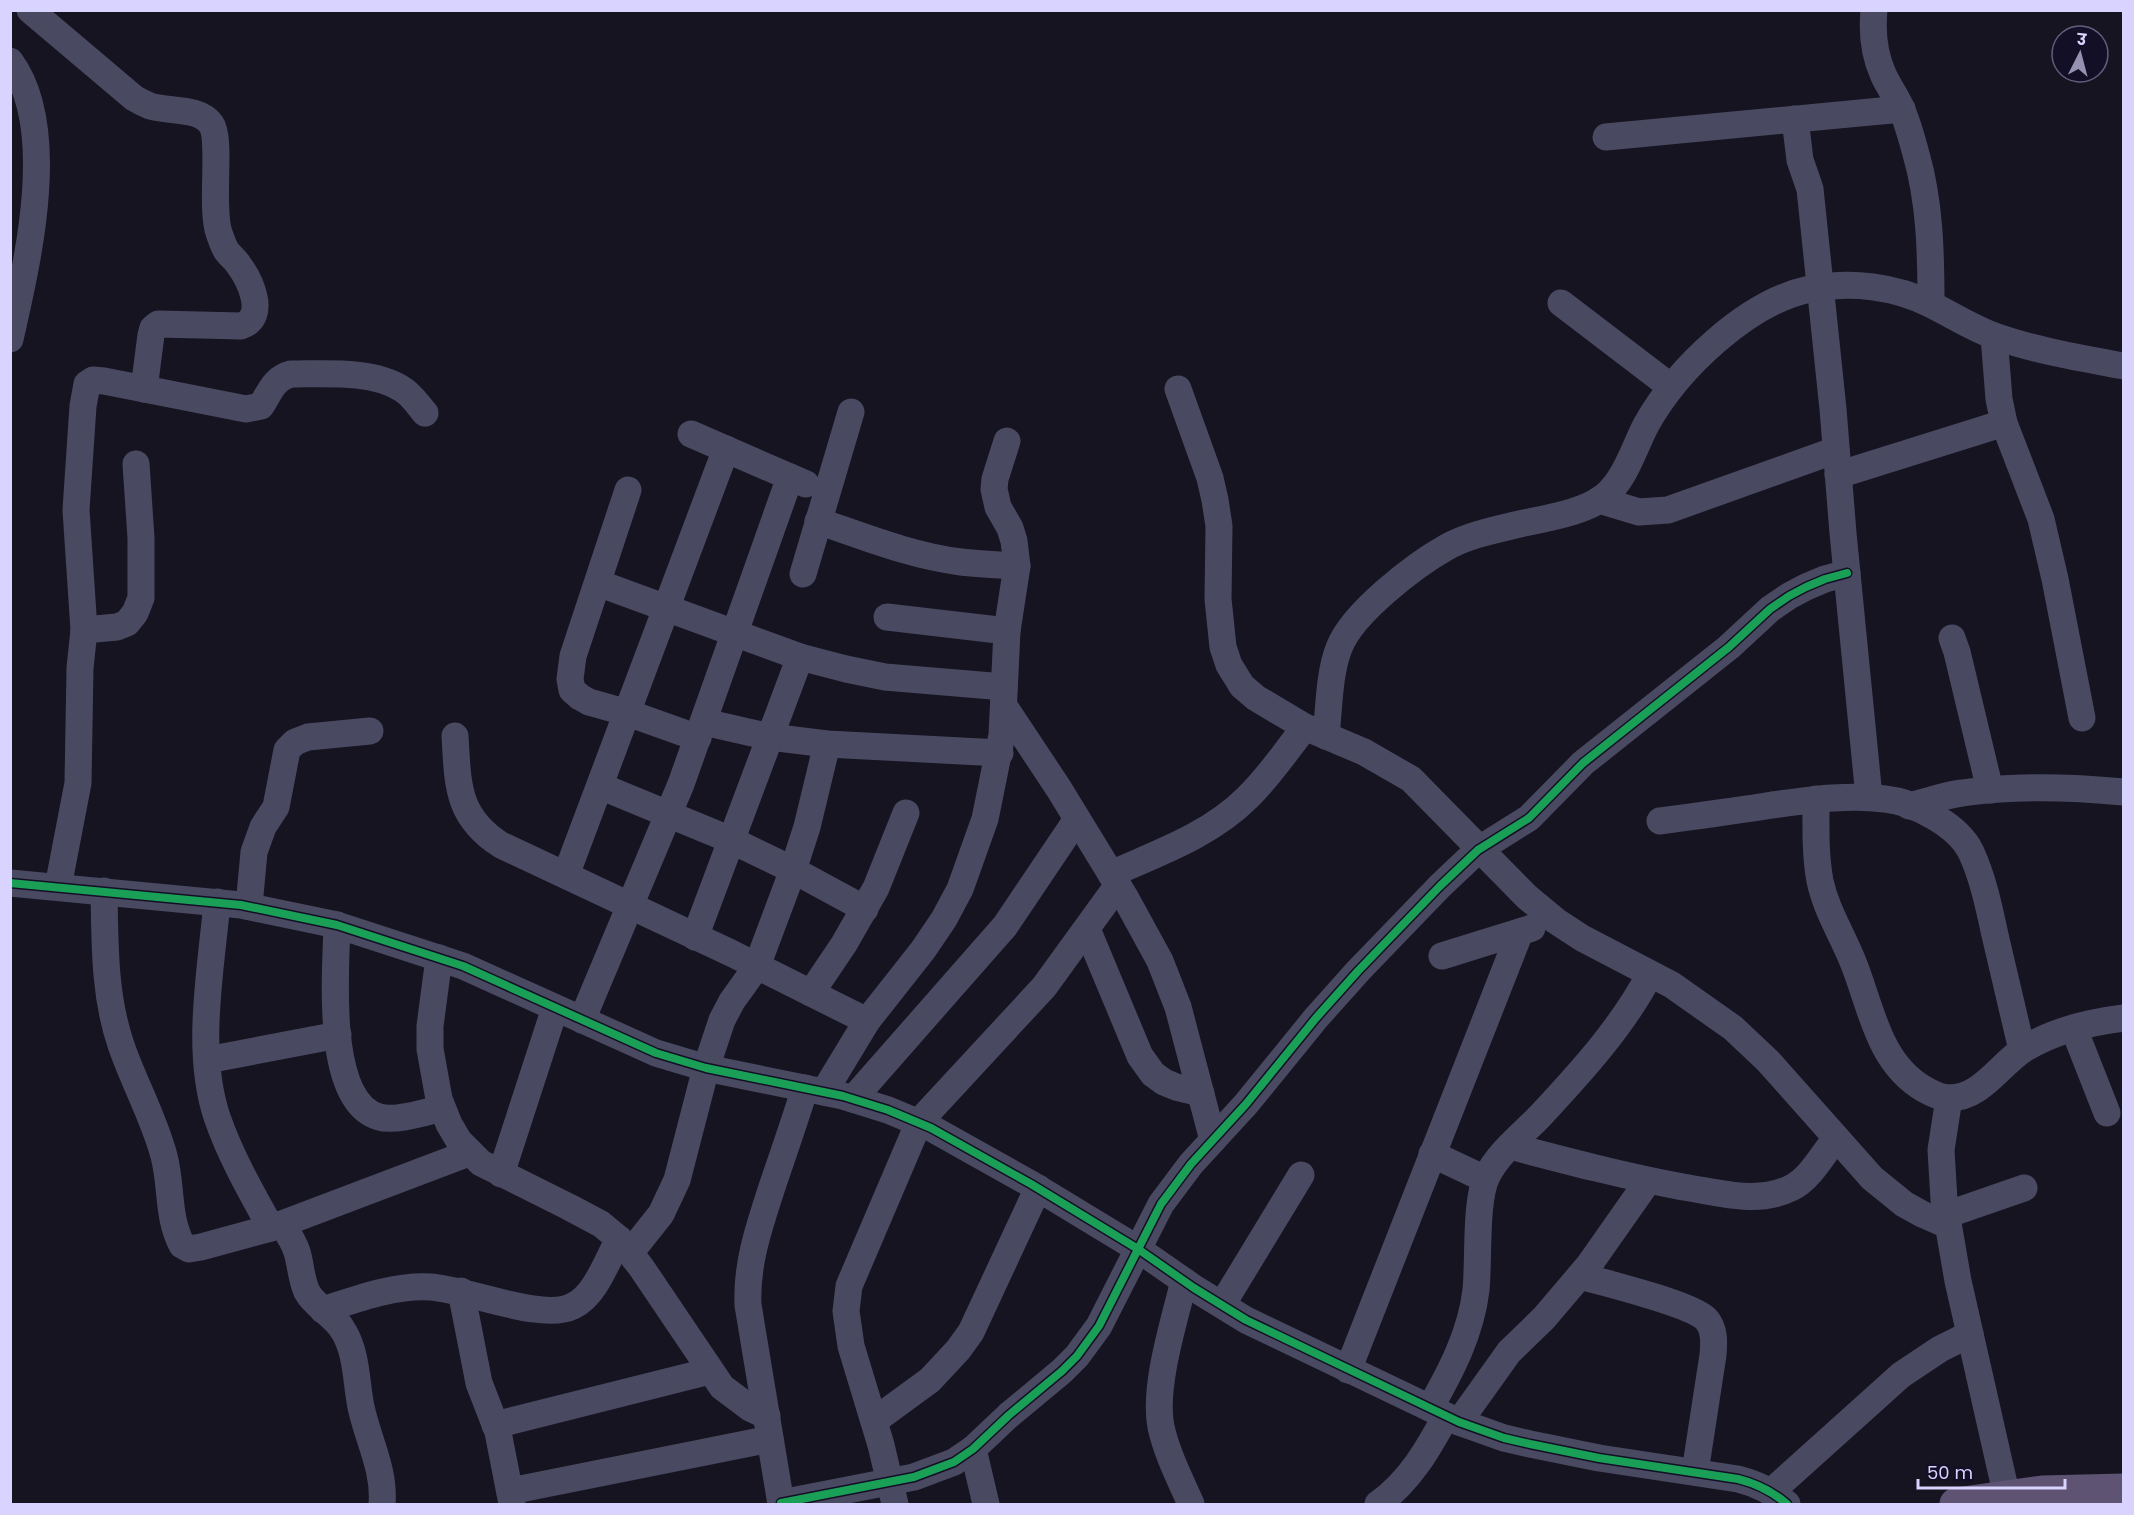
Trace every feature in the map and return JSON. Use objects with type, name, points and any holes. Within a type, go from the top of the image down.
[{"type":"main road","points":[[1956,1504],[2042,1492],[2124,1490]]},
{"type":"street","points":[[30,10],[134,98],[149,106],[197,114],[206,118],[213,126],[216,137],[214,200],[216,220],[226,250],[245,274],[256,310],[254,318],[241,326],[158,324],[153,328],[151,336],[144,389]]},
{"type":"street","points":[[1874,10],[1873,24],[1877,57],[1882,73],[1902,109],[1917,157],[1923,187],[1931,257],[1930,304]]},
{"type":"street","points":[[10,61],[27,95],[34,130],[36,176],[34,224],[10,339]]},
{"type":"street","points":[[1606,137],[1902,109]]},
{"type":"street","points":[[1795,119],[1800,160],[1810,189],[1869,797]]},
{"type":"street","points":[[892,1493],[874,1421],[851,1346],[846,1311],[849,1286],[919,1122],[1044,987],[1087,929],[1114,880],[1192,837],[1231,812],[1316,731],[1337,651],[1344,636],[1370,606],[1412,571],[1448,546],[1494,530],[1577,510],[1599,500],[1625,470],[1646,426],[1671,387],[1691,364],[1734,326],[1760,308],[1784,296],[1840,286],[1886,288],[1908,294],[1969,326],[1994,336],[2055,353],[2124,366]]},
{"type":"street","points":[[1561,303],[1671,387]]},
{"type":"street","points":[[1994,336],[1999,399],[2004,423],[2041,519],[2082,718]]},
{"type":"street","points":[[58,887],[78,783],[84,599],[76,518],[87,384],[93,380],[254,409],[261,405],[276,381],[284,376],[291,374],[366,376],[391,383],[403,390],[425,413]]},
{"type":"street","points":[[1178,389],[1210,478],[1215,500],[1219,525],[1222,647],[1229,665],[1242,686],[1256,699],[1316,731],[1364,752],[1411,779],[1527,897],[1556,921],[1582,938],[1687,995],[1733,1028],[1768,1061],[1887,1192],[1922,1214],[1947,1220],[2024,1188]]},
{"type":"street","points":[[803,574],[851,412]]},
{"type":"street","points":[[1599,500],[1639,512],[1668,510],[1837,462],[2004,423]]},
{"type":"street","points":[[691,434],[826,492]]},
{"type":"street","points":[[1007,441],[994,489],[998,507],[1010,528],[1014,541],[1017,566],[1007,631],[1000,753],[985,819],[960,889],[944,919],[923,950],[815,1090],[759,1227],[749,1267],[748,1305],[781,1504],[892,1493],[954,1462],[973,1449],[1077,1356],[1099,1326],[1161,1203],[1191,1164],[1358,971],[1478,849],[1529,818],[1583,763],[1729,647],[1770,609],[1806,587],[1847,573]]},
{"type":"street","points":[[566,875],[726,449]]},
{"type":"street","points":[[84,630],[117,627],[127,623],[135,613],[141,598],[141,538],[136,464]]},
{"type":"street","points":[[582,1020],[669,815],[790,477]]},
{"type":"street","points":[[628,490],[573,656],[570,670],[572,690],[580,697],[589,702],[628,713],[701,730],[827,744],[1000,753]]},
{"type":"street","points":[[818,521],[927,556],[959,562],[1017,566]]},
{"type":"street","points":[[598,583],[801,657],[885,676],[1004,697]]},
{"type":"street","points":[[887,617],[1007,631]]},
{"type":"street","points":[[1952,638],[1990,790]]},
{"type":"street","points":[[695,937],[801,657]]},
{"type":"street","points":[[1004,697],[1150,942],[1170,983],[1213,1140]]},
{"type":"street","points":[[249,906],[254,852],[263,827],[276,807],[286,750],[295,742],[308,737],[370,731]]},
{"type":"street","points":[[455,736],[460,791],[469,815],[477,826],[501,845],[757,966],[867,1021]]},
{"type":"street","points":[[323,1310],[390,1291],[427,1287],[461,1291],[522,1307],[562,1310],[573,1306],[591,1289],[624,1246],[661,1214],[671,1195],[680,1169],[706,1068],[722,1020],[732,1001],[757,966],[793,870],[807,827],[827,744]]},
{"type":"street","points":[[600,786],[731,840],[865,909]]},
{"type":"street","points":[[1909,806],[1961,793],[1990,790],[2090,788],[2124,792]]},
{"type":"street","points":[[1660,821],[1816,799],[1869,797],[1888,799],[1909,806],[1944,823],[1959,834],[1970,850],[1986,897],[2022,1050]]},
{"type":"street","points":[[1816,799],[1816,853],[1821,883],[1833,922],[1850,955],[1867,997],[1879,1038],[1890,1058],[1903,1074],[1933,1094],[1949,1098],[1965,1094],[1977,1088],[2022,1050],[2074,1029],[2124,1018]]},
{"type":"street","points":[[811,993],[865,909],[891,855],[906,813]]},
{"type":"street","points":[[853,1099],[1005,926],[1077,819]]},
{"type":"street","points":[[10,883],[249,906],[337,925],[463,966],[656,1053],[706,1068],[853,1099],[919,1122],[1038,1188],[1138,1249],[1246,1320],[1445,1415],[1504,1438],[1530,1444],[1599,1458],[1738,1479],[1754,1483],[1780,1498],[1901,1375],[1940,1349],[1970,1334]]},
{"type":"street","points":[[104,891],[105,960],[111,1010],[121,1045],[164,1154],[172,1221],[182,1245],[189,1249],[195,1248],[276,1226],[469,1153]]},
{"type":"street","points":[[217,902],[209,995],[207,1060],[211,1092],[222,1130],[245,1180],[276,1226],[297,1249],[304,1285],[316,1304],[338,1322],[350,1343],[361,1409],[380,1468],[382,1504]]},
{"type":"street","points":[[1442,956],[1556,921]]},
{"type":"street","points":[[337,925],[338,1035],[341,1066],[351,1092],[369,1112],[379,1117],[388,1118],[442,1108]]},
{"type":"street","points":[[1087,929],[1140,1056],[1154,1074],[1164,1082],[1201,1094]]},
{"type":"street","points":[[1348,1370],[1520,932]]},
{"type":"street","points":[[439,958],[431,1017],[430,1049],[432,1071],[448,1124],[469,1153],[481,1163],[601,1224],[624,1246],[659,1293],[710,1371],[733,1397],[768,1427]]},
{"type":"street","points":[[1445,1415],[1456,1360],[1472,1313],[1476,1282],[1479,1213],[1485,1179],[1510,1146],[1611,1034],[1639,995],[1650,974]]},
{"type":"street","points":[[501,1174],[555,1008]]},
{"type":"street","points":[[2074,1029],[2107,1113]]},
{"type":"street","points":[[207,1060],[338,1035]]},
{"type":"street","points":[[1949,1098],[1941,1150],[1941,1174],[1947,1220],[2007,1497]]},
{"type":"street","points":[[1510,1146],[1597,1170],[1734,1195],[1758,1196],[1791,1188],[1803,1180],[1836,1138]]},
{"type":"street","points":[[1432,1154],[1485,1179]]},
{"type":"street","points":[[1222,1305],[1301,1175]]},
{"type":"street","points":[[1378,1504],[1395,1491],[1417,1466],[1445,1415],[1544,1318],[1581,1275],[1648,1180]]},
{"type":"street","points":[[874,1421],[930,1380],[958,1350],[971,1332],[1038,1188]]},
{"type":"street","points":[[1581,1275],[1682,1307],[1706,1320],[1712,1329],[1713,1355],[1695,1472]]},
{"type":"street","points":[[1184,1281],[1165,1362],[1159,1406],[1167,1446],[1191,1504]]},
{"type":"street","points":[[461,1291],[479,1383],[504,1456],[511,1498],[768,1427]]},
{"type":"street","points":[[495,1425],[710,1371]]},
{"type":"street","points":[[973,1449],[986,1504]]},
{"type":"cycle path","points":[[781,1503],[914,1477],[954,1462],[973,1449],[1077,1356],[1099,1326],[1161,1204],[1191,1164],[1246,1104],[1316,1018],[1358,971],[1440,886],[1478,850],[1529,818],[1583,763],[1729,647],[1770,609],[1806,587],[1847,573]]},
{"type":"cycle path","points":[[10,883],[241,905],[337,925],[463,966],[656,1053],[706,1068],[843,1096],[888,1110],[931,1128],[1031,1184],[1138,1249],[1194,1288],[1246,1320],[1459,1422],[1504,1438],[1530,1444],[1599,1458],[1738,1479],[1764,1488],[1787,1504]]}]
